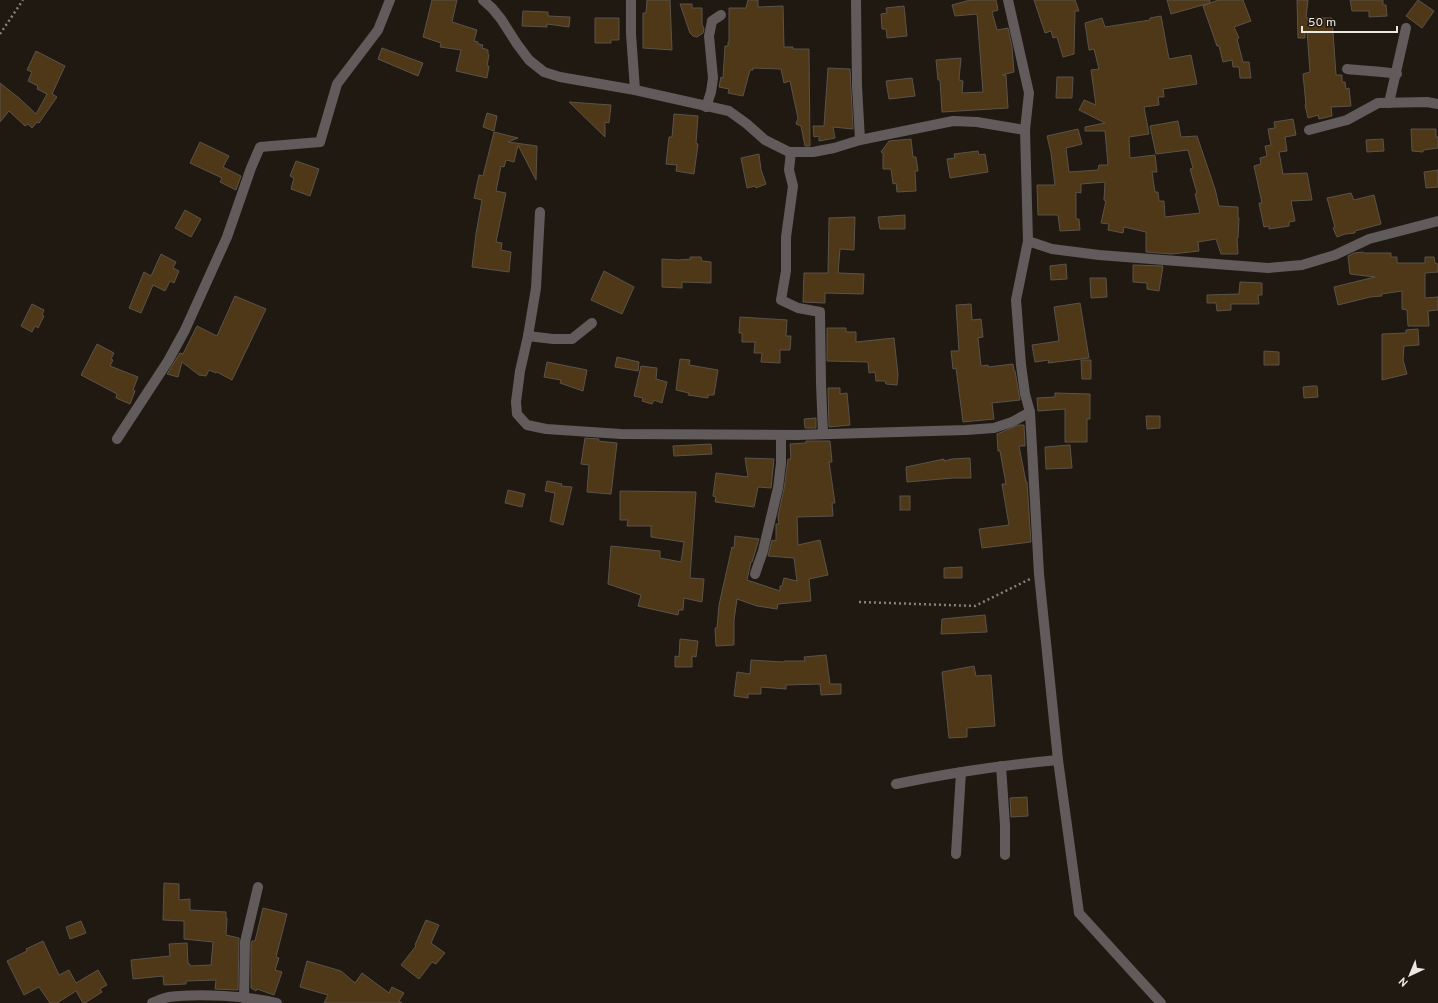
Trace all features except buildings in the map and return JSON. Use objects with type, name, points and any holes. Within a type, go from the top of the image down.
[{"type":"street","points":[[117,439],[168,361],[185,330],[227,237],[250,168],[260,147],[320,142],[337,84],[378,30],[390,0]]},
{"type":"street","points":[[483,0],[494,4],[501,19],[517,44],[529,60],[544,72],[560,77],[635,90],[729,111],[765,140],[791,152],[813,152],[834,148],[860,140],[953,121],[977,122],[1025,130]]},
{"type":"street","points":[[631,0],[631,34],[635,90]]},
{"type":"street","points":[[856,0],[857,86],[860,140]]},
{"type":"street","points":[[1008,0],[1029,93],[1025,130],[1028,241],[1016,300],[1021,365],[1025,394],[1030,412],[1039,574],[1058,760],[1079,913],[1161,1003]]},
{"type":"street","points":[[706,107],[712,92],[709,36],[712,21],[721,15]]},
{"type":"street","points":[[1390,103],[1406,28]]},
{"type":"street","points":[[1347,69],[1397,74]]},
{"type":"street","points":[[1309,130],[1347,120],[1378,104],[1427,102],[1438,104]]},
{"type":"street","points":[[791,152],[789,170],[793,186],[786,237],[786,271],[781,300],[798,308],[820,312],[823,434]]},
{"type":"street","points":[[540,212],[536,288],[528,336],[520,371],[516,402],[517,414],[527,425],[546,429],[621,434],[823,434],[994,428],[1012,422],[1030,412]]},
{"type":"street","points":[[1028,241],[1052,248],[1100,255],[1268,268],[1302,265],[1335,255],[1369,239],[1438,221]]},
{"type":"street","points":[[528,336],[572,340],[592,323]]},
{"type":"street","points":[[755,574],[763,551],[778,488],[781,463],[781,435]]},
{"type":"street","points":[[896,784],[1001,766],[1058,760]]},
{"type":"street","points":[[1001,766],[1006,825],[1005,855]]},
{"type":"street","points":[[956,854],[961,772]]},
{"type":"street","points":[[244,998],[245,942],[258,887]]},
{"type":"street","points":[[152,1003],[168,997],[210,995],[277,1003]]},
{"type":"path","points":[[0,34],[23,0]]},
{"type":"path","points":[[859,602],[975,606],[1039,574]]}]
